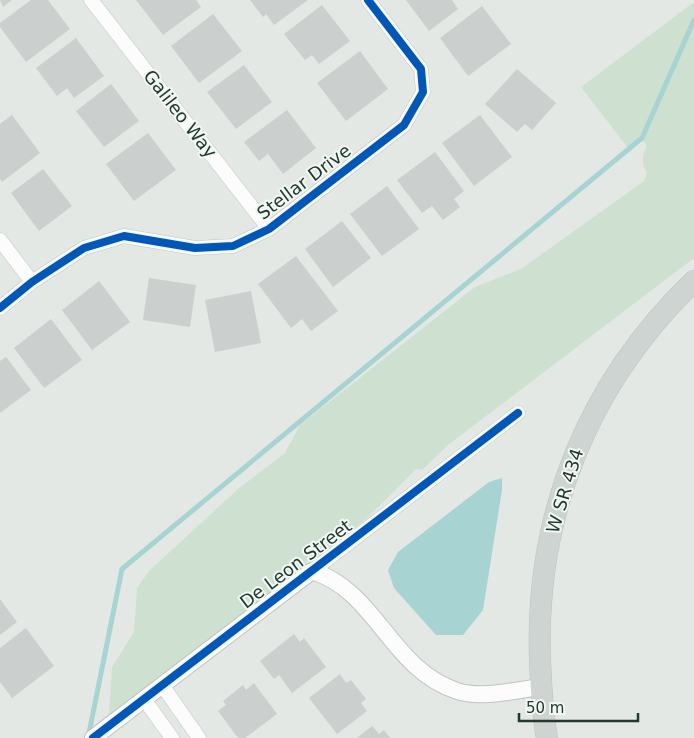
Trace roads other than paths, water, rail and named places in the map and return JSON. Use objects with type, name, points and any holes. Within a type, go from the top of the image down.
[{"type":"main road","name":"W SR 434","points":[[547,738],[541,687],[541,602],[546,559],[556,511],[568,472],[582,435],[620,368],[648,330],[694,281]]},
{"type":"street","name":"Galileo Way","points":[[91,0],[269,229]]},
{"type":"street","name":"Stellar Drive","points":[[0,308],[32,282],[84,248],[124,236],[195,248],[233,246],[269,229],[404,125],[422,92],[421,69],[368,0]]},
{"type":"street","points":[[0,240],[32,282]]},
{"type":"street","name":"De Leon Street","points":[[94,737],[518,413]]},
{"type":"street","points":[[312,571],[329,576],[351,592],[413,666],[436,681],[458,692],[484,694],[541,687]]},
{"type":"street","points":[[162,685],[199,738]]},
{"type":"street","points":[[144,699],[172,738]]},
{"type":"water","points":[[502,478],[502,490],[483,610],[463,635],[436,635],[394,588],[388,570],[398,552],[489,482]]},
{"type":"waterway","points":[[88,738],[122,569],[642,138],[694,20]]}]
